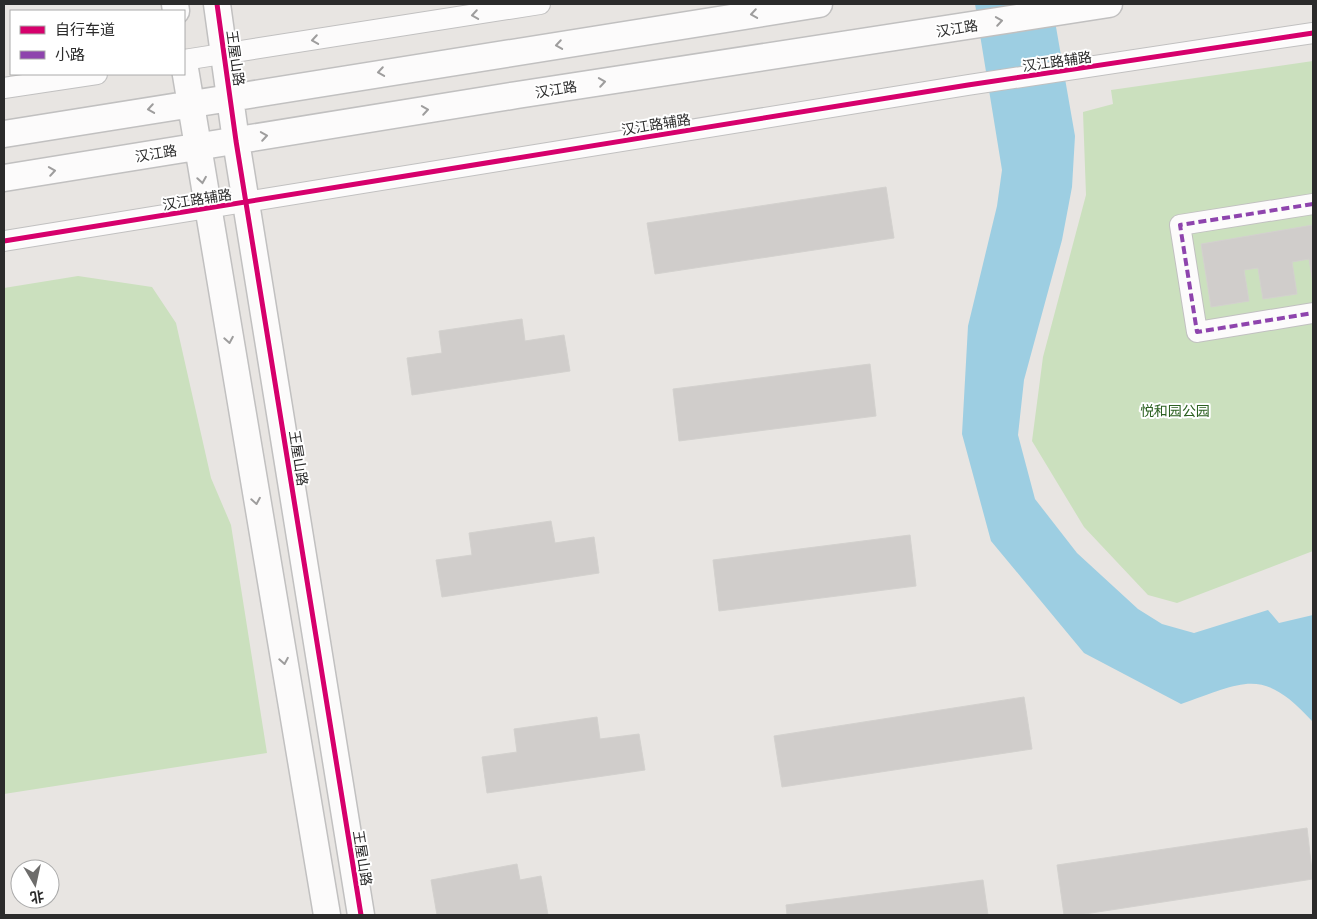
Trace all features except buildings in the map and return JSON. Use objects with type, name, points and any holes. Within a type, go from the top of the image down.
[{"type":"street","name":"王屋山路","points":[[216,4],[236,141],[361,915]]},
{"type":"street","points":[[185,62],[540,4]]},
{"type":"street","points":[[4,134],[190,102],[819,4]]},
{"type":"street","name":"汉江路","points":[[4,178],[508,97],[951,30],[1109,4]]},
{"type":"street","name":"汉江路辅路","points":[[4,241],[968,86],[1313,33]]},
{"type":"street","points":[[185,69],[327,915]]},
{"type":"street","points":[[4,88],[90,75]]},
{"type":"street","points":[[1313,204],[1180,225],[1196,332],[1313,313]]},
{"type":"green space","name":"悦和园公园","points":[[1313,61],[1313,551],[1177,603],[1148,595],[1084,527],[1032,441],[1043,357],[1086,195],[1083,112],[1113,104],[1111,90]]},
{"type":"green space","points":[[78,276],[152,287],[176,323],[211,478],[231,525],[267,753],[4,794],[4,288]]},
{"type":"water","points":[[975,4],[1052,4],[1075,136],[1072,187],[1062,240],[1024,380],[1018,435],[1035,499],[1077,553],[1138,609],[1162,624],[1194,633],[1268,610],[1279,623],[1313,615],[1313,722],[1280,692],[1266,686],[1252,684],[1237,685],[1181,704],[1084,653],[991,541],[962,434],[968,326],[997,206],[1002,170]]},
{"type":"marked path","points":[[1313,204],[1180,225],[1197,332],[1313,313]]},
{"type":"cycle path","points":[[217,4],[236,141],[361,915]]},
{"type":"cycle path","points":[[4,241],[968,85],[1313,33]]}]
